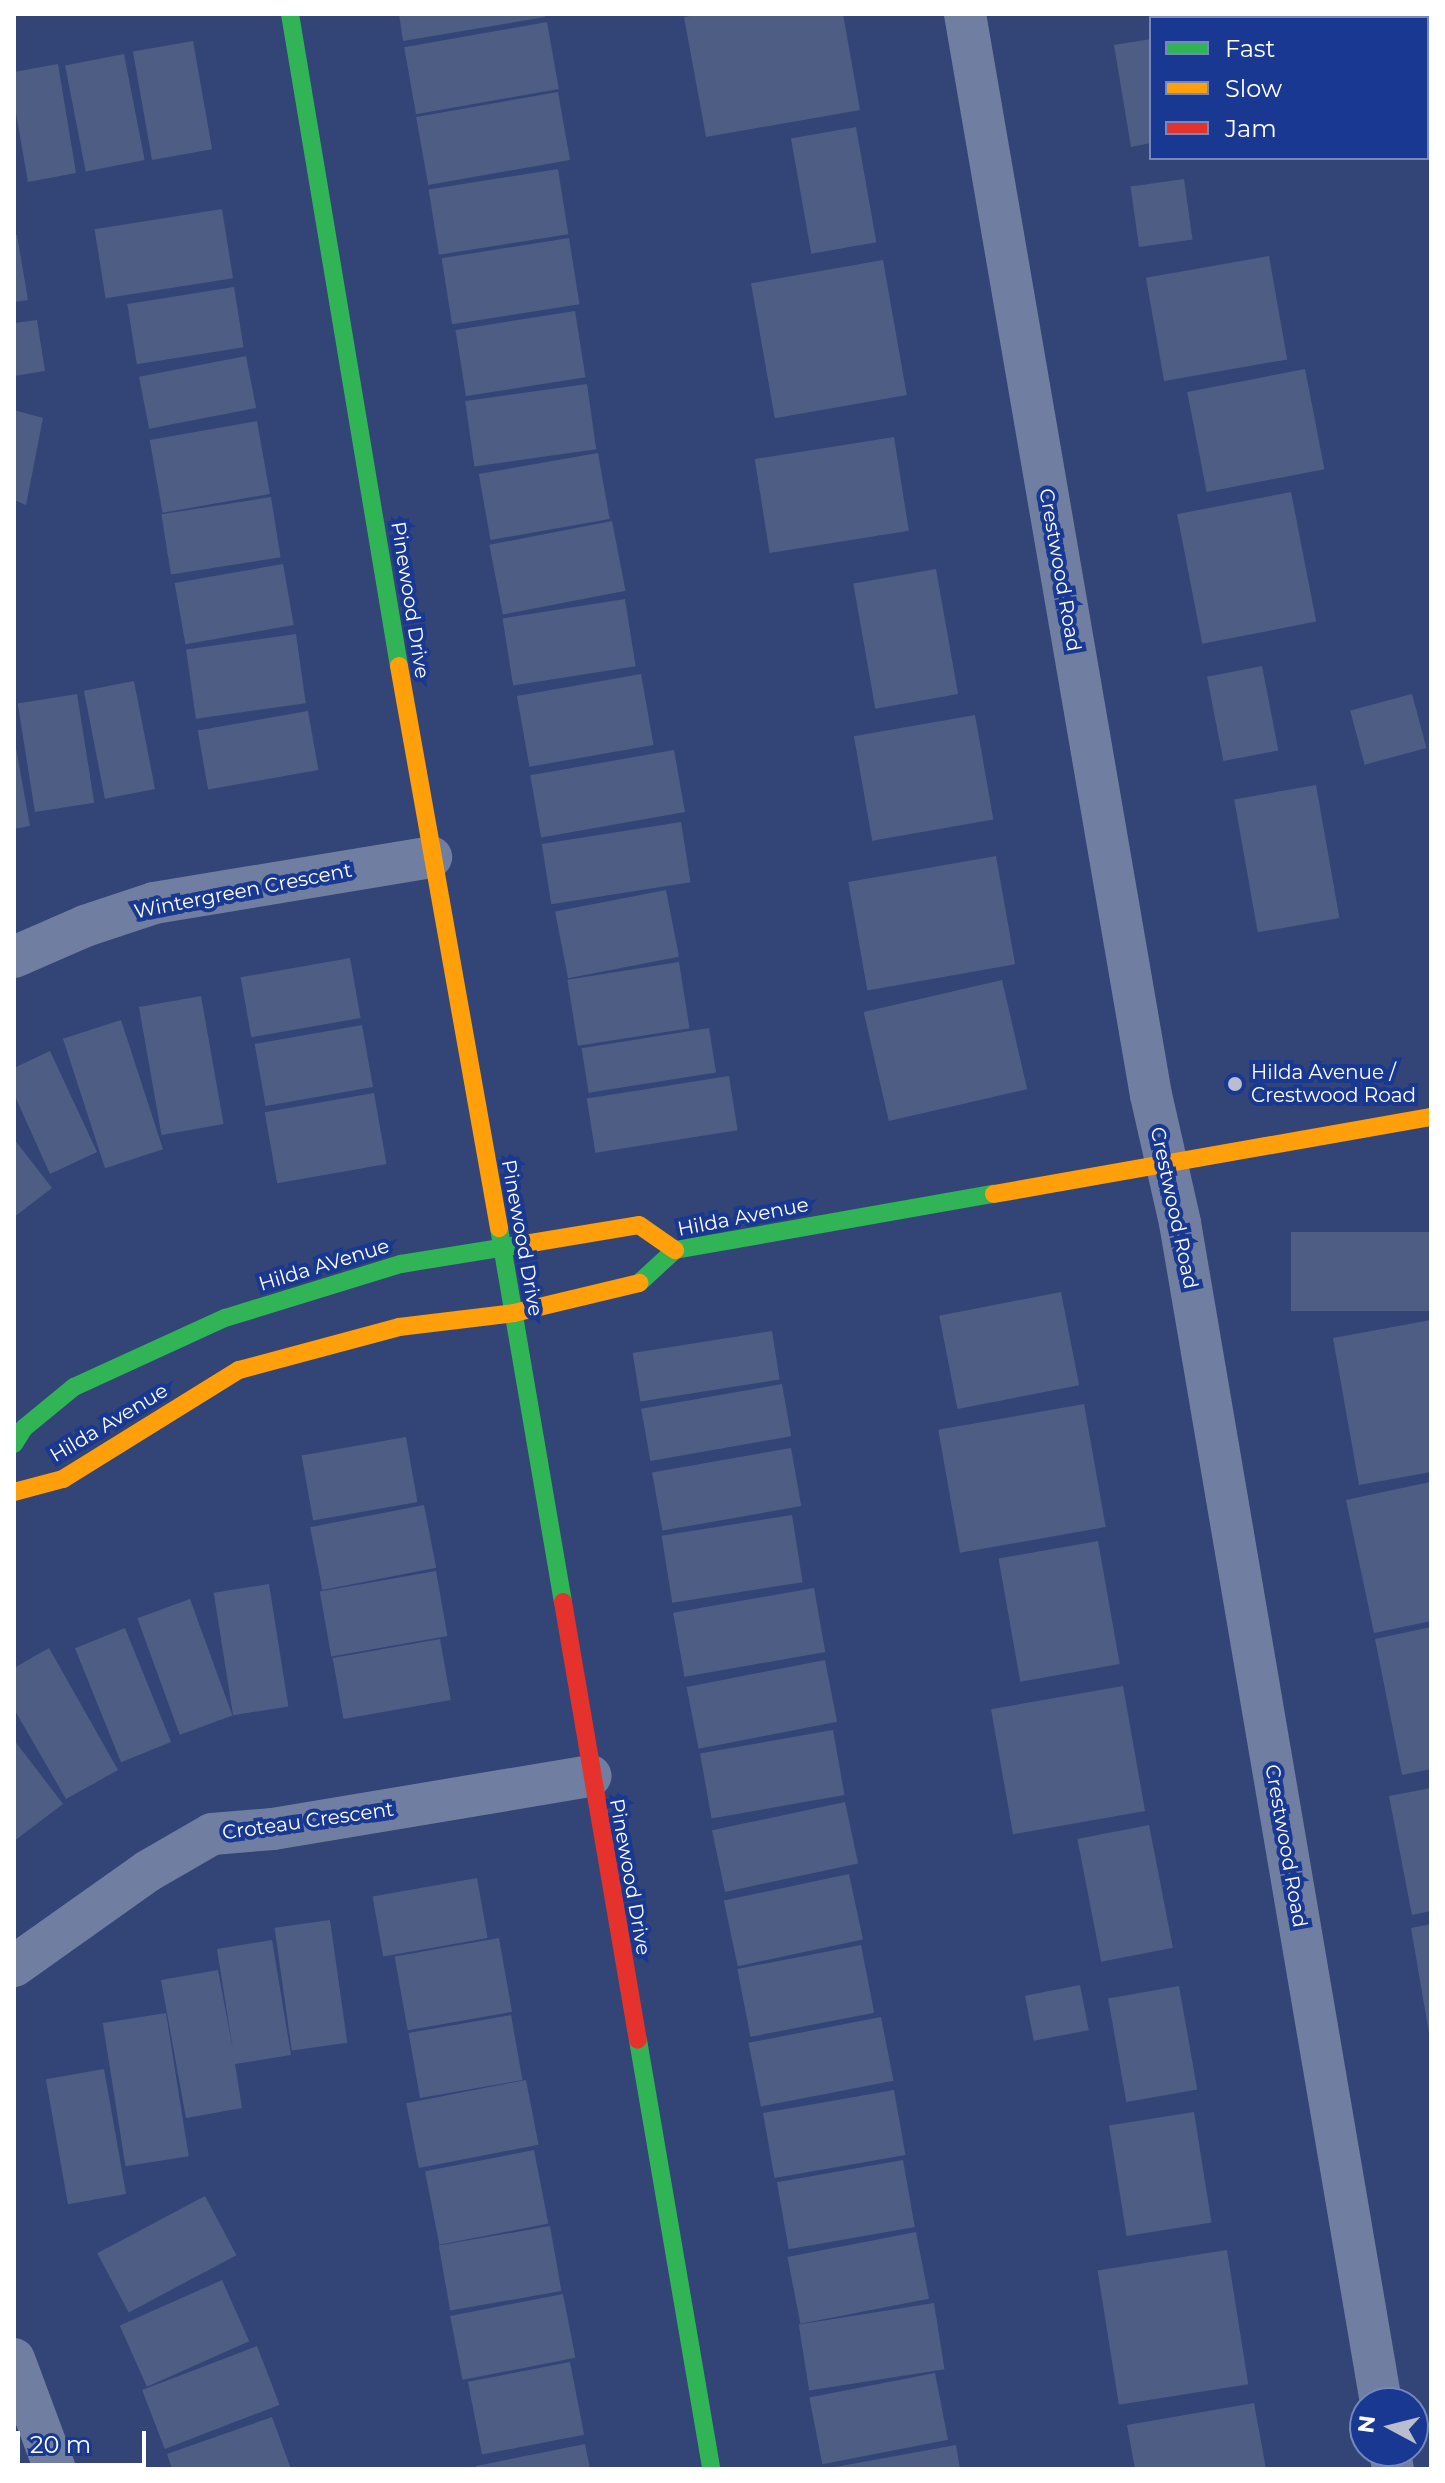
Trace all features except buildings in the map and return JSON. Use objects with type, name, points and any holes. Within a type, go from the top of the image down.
[{"type":"street","name":"Pinewood Drive","points":[[290,14],[431,857],[514,1313],[711,2469]]},
{"type":"street","name":"Crestwood Road","points":[[965,14],[1165,1165],[1180,1223],[1378,2387]]},
{"type":"street","name":"Wintergreen Crescent","points":[[14,957],[85,926],[154,903],[431,857]]},
{"type":"street","name":"Hilda Avenue","points":[[14,1492],[63,1479],[239,1370],[399,1327],[514,1313],[636,1286],[675,1250],[1431,1117]]},
{"type":"street","name":"Hilda AVenue","points":[[14,1444],[24,1428],[74,1387],[225,1318],[401,1264],[639,1225],[675,1250]]},
{"type":"street","name":"Croteau Crescent","points":[[14,1966],[148,1871],[212,1834],[273,1829],[591,1776]]},
{"type":"street","points":[[14,2359],[55,2469]]},
{"type":"traffic: fast","points":[[290,14],[399,666]]},
{"type":"traffic: fast","points":[[639,1283],[675,1250],[994,1194]]},
{"type":"traffic: fast","points":[[499,1228],[563,1602]]},
{"type":"traffic: fast","points":[[14,1444],[24,1428],[74,1387],[225,1318],[401,1264],[531,1243]]},
{"type":"traffic: fast","points":[[638,2040],[711,2469]]},
{"type":"traffic: slow","points":[[399,666],[499,1228]]},
{"type":"traffic: slow","points":[[994,1194],[1431,1117]]},
{"type":"traffic: slow","points":[[531,1243],[639,1225],[675,1250]]},
{"type":"traffic: slow","points":[[14,1492],[63,1479],[239,1370],[399,1327],[514,1313],[639,1283]]},
{"type":"traffic: jam","points":[[563,1602],[638,2040]]},
{"type":"place","name":"Hilda Avenue / Crestwood Road","points":[[1235,1084]]}]
